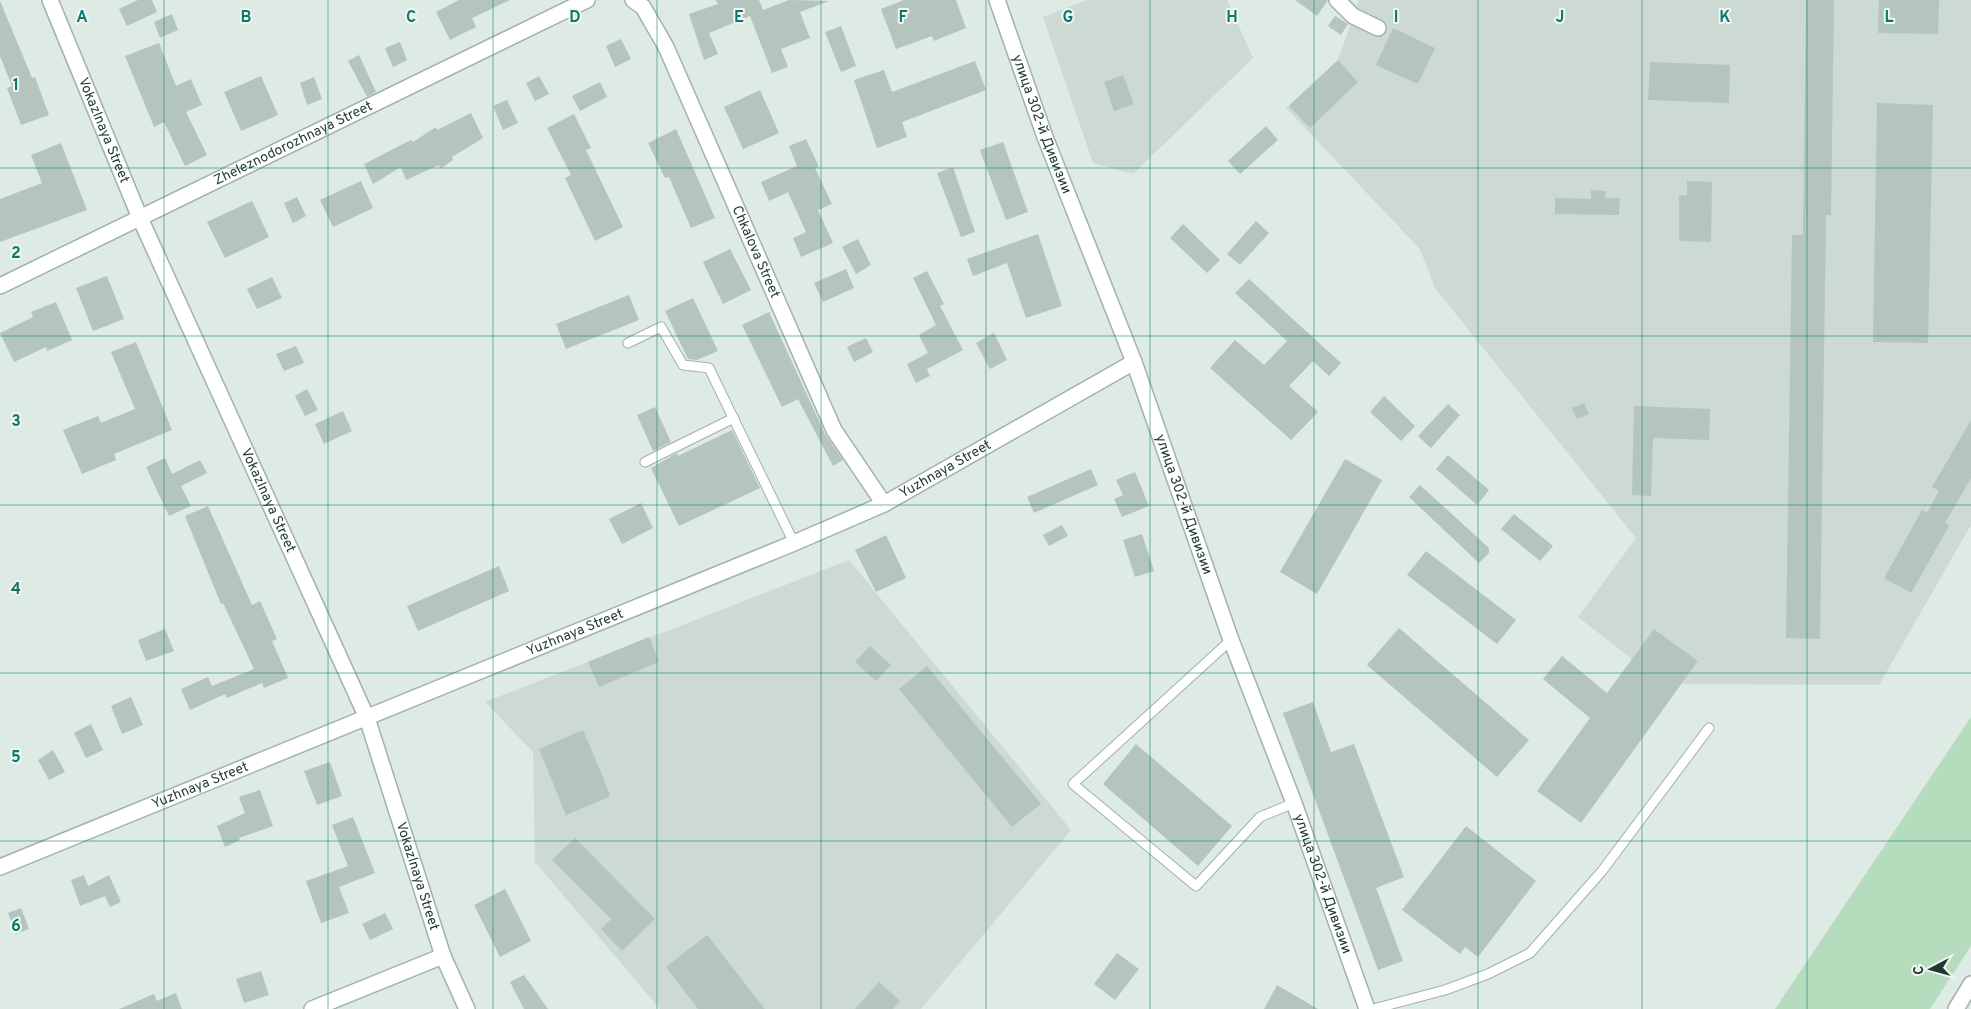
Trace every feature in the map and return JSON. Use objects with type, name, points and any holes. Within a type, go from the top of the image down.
[{"type":"street","name":"Vokazlnaya Street","points":[[50,0],[140,218],[367,718],[443,956],[467,1009]]},
{"type":"street","name":"Zheleznodorozhnaya Street","points":[[0,286],[587,0]]},
{"type":"street","name":"Chkalova Street","points":[[633,0],[643,7],[666,47],[834,430],[884,504]]},
{"type":"street","name":"улица 302-й Дивизии","points":[[998,0],[1045,137],[1134,362],[1231,640],[1294,804],[1366,1009]]},
{"type":"street","points":[[1337,0],[1353,16],[1378,28]]},
{"type":"street","name":"Yuzhnaya Street","points":[[0,867],[794,543],[884,504],[1134,362]]},
{"type":"street","points":[[312,1009],[443,956]]},
{"type":"street","points":[[1956,1009],[1971,984]]},
{"type":"lane","points":[[628,343],[661,327],[683,364],[709,368],[794,543]]},
{"type":"lane","points":[[645,462],[734,418]]},
{"type":"lane","points":[[1231,640],[1073,784],[1196,886],[1260,817],[1294,804]]},
{"type":"lane","points":[[1374,1009],[1462,984],[1488,974],[1530,953],[1602,871],[1709,728]]},
{"type":"shaded area","points":[[1087,0],[1227,0],[1253,58],[1133,174],[1093,163],[1043,17]]},
{"type":"shaded area","points":[[1359,0],[1971,0],[1971,525],[1879,685],[1682,684],[1698,661],[1654,629],[1632,659],[1578,617],[1636,538],[1435,288],[1420,249],[1286,108],[1338,60]]},
{"type":"shaded area","points":[[849,560],[1071,830],[921,1009],[660,1009],[535,862],[533,752],[485,702]]},
{"type":"green space","points":[[1971,717],[1971,946],[1930,1009],[1775,1009]]},
{"type":"building","points":[[138,0],[152,0],[157,12],[127,26],[119,9]]},
{"type":"building","points":[[459,0],[510,0],[472,18],[476,27],[450,40],[436,12]]},
{"type":"building","points":[[716,0],[759,0],[763,10],[789,0],[829,1],[800,12],[810,38],[781,49],[788,67],[772,73],[750,16],[709,33],[718,54],[704,60],[689,14],[718,4]]},
{"type":"building","points":[[904,0],[956,0],[966,28],[934,41],[932,36],[896,49],[881,9]]},
{"type":"building","points":[[1295,0],[1328,0],[1317,16]]},
{"type":"building","points":[[1806,0],[1834,0],[1831,215],[1826,215],[1820,639],[1786,638],[1792,235],[1803,235]]},
{"type":"building","points":[[1879,0],[1939,0],[1938,34],[1878,33]]},
{"type":"building","points":[[0,1],[32,78],[35,77],[49,115],[21,125],[7,88],[12,86],[0,56]]},
{"type":"building","points":[[172,14],[178,30],[160,38],[154,22]]},
{"type":"building","points":[[1335,16],[1348,24],[1341,35],[1328,26]]},
{"type":"building","points":[[841,26],[856,66],[841,72],[825,32]]},
{"type":"building","points":[[1393,28],[1435,48],[1418,84],[1376,65]]},
{"type":"building","points":[[621,39],[631,59],[615,67],[606,46]]},
{"type":"building","points":[[400,42],[407,60],[393,67],[385,48]]},
{"type":"building","points":[[159,43],[176,86],[191,79],[202,105],[186,112],[207,155],[185,166],[164,122],[154,127],[125,56]]},
{"type":"building","points":[[359,55],[376,92],[367,97],[348,61]]},
{"type":"building","points":[[1338,60],[1358,82],[1310,128],[1289,106]]},
{"type":"building","points":[[975,61],[986,90],[902,122],[907,137],[877,148],[854,80],[884,70],[892,92]]},
{"type":"building","points":[[1650,62],[1730,65],[1729,103],[1648,100]]},
{"type":"building","points":[[1123,75],[1134,104],[1114,111],[1104,82]]},
{"type":"building","points":[[261,76],[278,115],[241,131],[224,92]]},
{"type":"building","points":[[539,76],[549,94],[535,101],[526,83]]},
{"type":"building","points":[[314,77],[322,99],[307,105],[300,83]]},
{"type":"building","points":[[600,82],[607,97],[580,111],[572,96]]},
{"type":"building","points":[[760,90],[779,133],[743,149],[724,107]]},
{"type":"building","points":[[507,100],[518,123],[503,130],[493,106]]},
{"type":"building","points":[[1877,103],[1933,105],[1928,343],[1873,342]]},
{"type":"building","points":[[471,113],[483,138],[452,157],[453,160],[440,169],[439,165],[406,180],[401,167],[373,184],[364,164],[411,140],[413,142],[436,127],[437,130]]},
{"type":"building","points":[[574,114],[591,148],[586,150],[623,227],[595,241],[565,178],[571,175],[547,128]]},
{"type":"building","points":[[1266,126],[1278,140],[1240,174],[1228,161]]},
{"type":"building","points":[[676,129],[715,218],[691,228],[669,177],[665,178],[648,143]]},
{"type":"building","points":[[806,139],[819,167],[815,168],[832,204],[818,210],[833,243],[801,257],[793,238],[806,232],[788,192],[769,201],[761,182],[797,166],[789,146]]},
{"type":"building","points":[[1003,142],[1028,212],[1006,220],[980,150]]},
{"type":"building","points":[[61,143],[87,210],[0,242],[0,199],[42,183],[31,155]]},
{"type":"building","points":[[953,167],[975,232],[961,237],[937,173]]},
{"type":"building","points":[[361,181],[373,208],[333,227],[320,200]]},
{"type":"building","points":[[1687,181],[1712,182],[1711,242],[1679,241],[1679,195],[1687,195]]},
{"type":"building","points":[[1591,190],[1606,191],[1605,198],[1620,198],[1619,215],[1555,214],[1555,198],[1591,199]]},
{"type":"building","points":[[297,197],[306,216],[293,223],[284,203]]},
{"type":"building","points":[[252,201],[269,237],[225,258],[207,222]]},
{"type":"building","points":[[1256,221],[1269,233],[1240,265],[1227,254]]},
{"type":"building","points":[[1183,224],[1220,260],[1207,273],[1170,238]]},
{"type":"building","points":[[1038,234],[1062,306],[1026,318],[1007,263],[973,276],[967,259]]},
{"type":"building","points":[[858,239],[871,265],[856,274],[842,247]]},
{"type":"building","points":[[730,249],[751,290],[723,304],[703,262]]},
{"type":"building","points":[[846,269],[854,288],[823,302],[814,283]]},
{"type":"building","points":[[927,271],[944,304],[940,306],[963,350],[927,369],[930,376],[916,383],[907,364],[928,353],[919,335],[936,325],[913,278]]},
{"type":"building","points":[[107,276],[124,319],[93,331],[76,288]]},
{"type":"building","points":[[272,277],[282,298],[257,309],[247,289]]},
{"type":"building","points":[[1249,279],[1341,363],[1329,376],[1313,361],[1289,386],[1318,412],[1291,440],[1210,368],[1235,340],[1264,365],[1287,341],[1235,293]]},
{"type":"building","points":[[629,295],[639,320],[566,349],[556,324]]},
{"type":"building","points":[[693,298],[718,351],[697,360],[688,359],[665,311]]},
{"type":"building","points":[[56,302],[72,340],[47,351],[46,347],[14,362],[0,333],[33,317],[31,312]]},
{"type":"building","points":[[769,312],[825,434],[843,460],[833,466],[798,399],[782,407],[742,325]]},
{"type":"building","points":[[994,333],[1007,360],[990,369],[976,343]]},
{"type":"building","points":[[866,338],[873,352],[854,362],[847,347]]},
{"type":"building","points":[[136,342],[172,430],[114,454],[116,460],[82,474],[63,430],[98,416],[101,423],[135,409],[111,352]]},
{"type":"building","points":[[296,346],[304,363],[284,371],[276,354]]},
{"type":"building","points":[[307,389],[318,410],[305,416],[295,396]]},
{"type":"building","points":[[1384,396],[1415,426],[1401,441],[1370,412]]},
{"type":"building","points":[[1584,403],[1589,414],[1577,419],[1572,408]]},
{"type":"building","points":[[1448,404],[1460,415],[1431,448],[1418,436]]},
{"type":"building","points":[[1634,406],[1710,409],[1709,440],[1653,438],[1651,496],[1632,495]]},
{"type":"building","points":[[655,407],[671,442],[653,451],[637,415]]},
{"type":"building","points":[[343,411],[352,431],[324,444],[315,424]]},
{"type":"building","points":[[1971,420],[1971,478],[1945,523],[1949,526],[1911,593],[1884,578],[1922,510],[1927,513],[1939,491],[1932,487]]},
{"type":"building","points":[[732,430],[760,488],[679,526],[651,468],[677,453],[678,456]]},
{"type":"building","points":[[1448,455],[1489,490],[1477,505],[1436,469]]},
{"type":"building","points":[[165,458],[172,474],[200,460],[207,473],[181,486],[191,506],[169,516],[146,467]]},
{"type":"building","points":[[1345,459],[1382,480],[1317,594],[1280,572]]},
{"type":"building","points":[[1091,469],[1098,485],[1034,513],[1027,497]]},
{"type":"building","points":[[1135,472],[1149,506],[1122,517],[1114,499],[1123,495],[1116,480]]},
{"type":"building","points":[[1420,485],[1489,548],[1489,553],[1479,563],[1409,497]]},
{"type":"building","points":[[641,503],[653,528],[622,544],[609,519]]},
{"type":"building","points":[[208,506],[252,605],[260,601],[277,639],[272,641],[288,678],[264,688],[262,683],[227,698],[225,694],[190,710],[181,689],[208,677],[212,686],[254,669],[223,603],[221,604],[185,516]]},
{"type":"building","points":[[1514,514],[1553,546],[1540,561],[1501,529]]},
{"type":"building","points":[[1062,525],[1068,536],[1049,546],[1043,535]]},
{"type":"building","points":[[1142,534],[1154,571],[1135,577],[1123,540]]},
{"type":"building","points":[[886,535],[906,578],[876,592],[855,550]]},
{"type":"building","points":[[1426,551],[1516,620],[1497,644],[1407,575]]},
{"type":"building","points":[[499,566],[509,591],[418,631],[407,606]]},
{"type":"building","points":[[1399,628],[1529,740],[1497,777],[1367,665]]},
{"type":"building","points":[[165,629],[174,651],[146,661],[138,640]]},
{"type":"building","points":[[1654,629],[1698,661],[1581,823],[1537,791],[1590,718],[1543,679],[1562,656],[1607,693]]},
{"type":"building","points":[[649,637],[659,662],[599,687],[588,662]]},
{"type":"building","points":[[870,646],[891,665],[876,681],[855,662]]},
{"type":"building","points":[[927,666],[1041,804],[1012,827],[899,689]]},
{"type":"building","points":[[131,697],[143,725],[122,734],[111,706]]},
{"type":"building","points":[[1313,702],[1331,752],[1354,744],[1404,877],[1376,888],[1403,961],[1378,970],[1283,713]]},
{"type":"building","points":[[91,724],[103,750],[86,758],[74,733]]},
{"type":"building","points":[[583,730],[609,792],[609,797],[566,815],[539,749]]},
{"type":"building","points":[[1136,744],[1232,826],[1198,866],[1103,784]]},
{"type":"building","points":[[53,750],[65,772],[49,780],[38,760]]},
{"type":"building","points":[[330,762],[342,796],[317,805],[304,771]]},
{"type":"building","points":[[260,790],[273,826],[239,838],[240,840],[225,847],[217,826],[245,813],[239,797]]},
{"type":"building","points":[[353,817],[375,873],[339,887],[349,913],[321,923],[306,881],[348,866],[332,825]]},
{"type":"building","points":[[1466,826],[1536,881],[1478,957],[1465,947],[1460,954],[1402,910]]},
{"type":"building","points":[[575,838],[655,919],[622,951],[601,929],[611,919],[552,860]]},
{"type":"building","points":[[84,875],[88,886],[109,875],[121,902],[110,907],[105,896],[80,906],[71,880]]},
{"type":"building","points":[[505,889],[531,941],[500,957],[474,905]]},
{"type":"building","points":[[21,908],[29,929],[16,934],[8,913]]},
{"type":"building","points":[[385,913],[393,929],[370,940],[362,924]]},
{"type":"building","points":[[707,935],[765,1009],[698,1009],[666,967]]},
{"type":"building","points":[[1117,953],[1139,969],[1115,1000],[1094,984]]},
{"type":"building","points":[[261,971],[269,995],[244,1003],[236,979]]},
{"type":"building","points":[[524,975],[548,1009],[524,1009],[510,982]]},
{"type":"building","points":[[879,982],[900,1001],[893,1009],[855,1009]]},
{"type":"building","points":[[1277,985],[1318,1009],[1264,1009]]},
{"type":"building","points":[[176,993],[182,1009],[119,1009],[154,994],[157,1001]]}]
